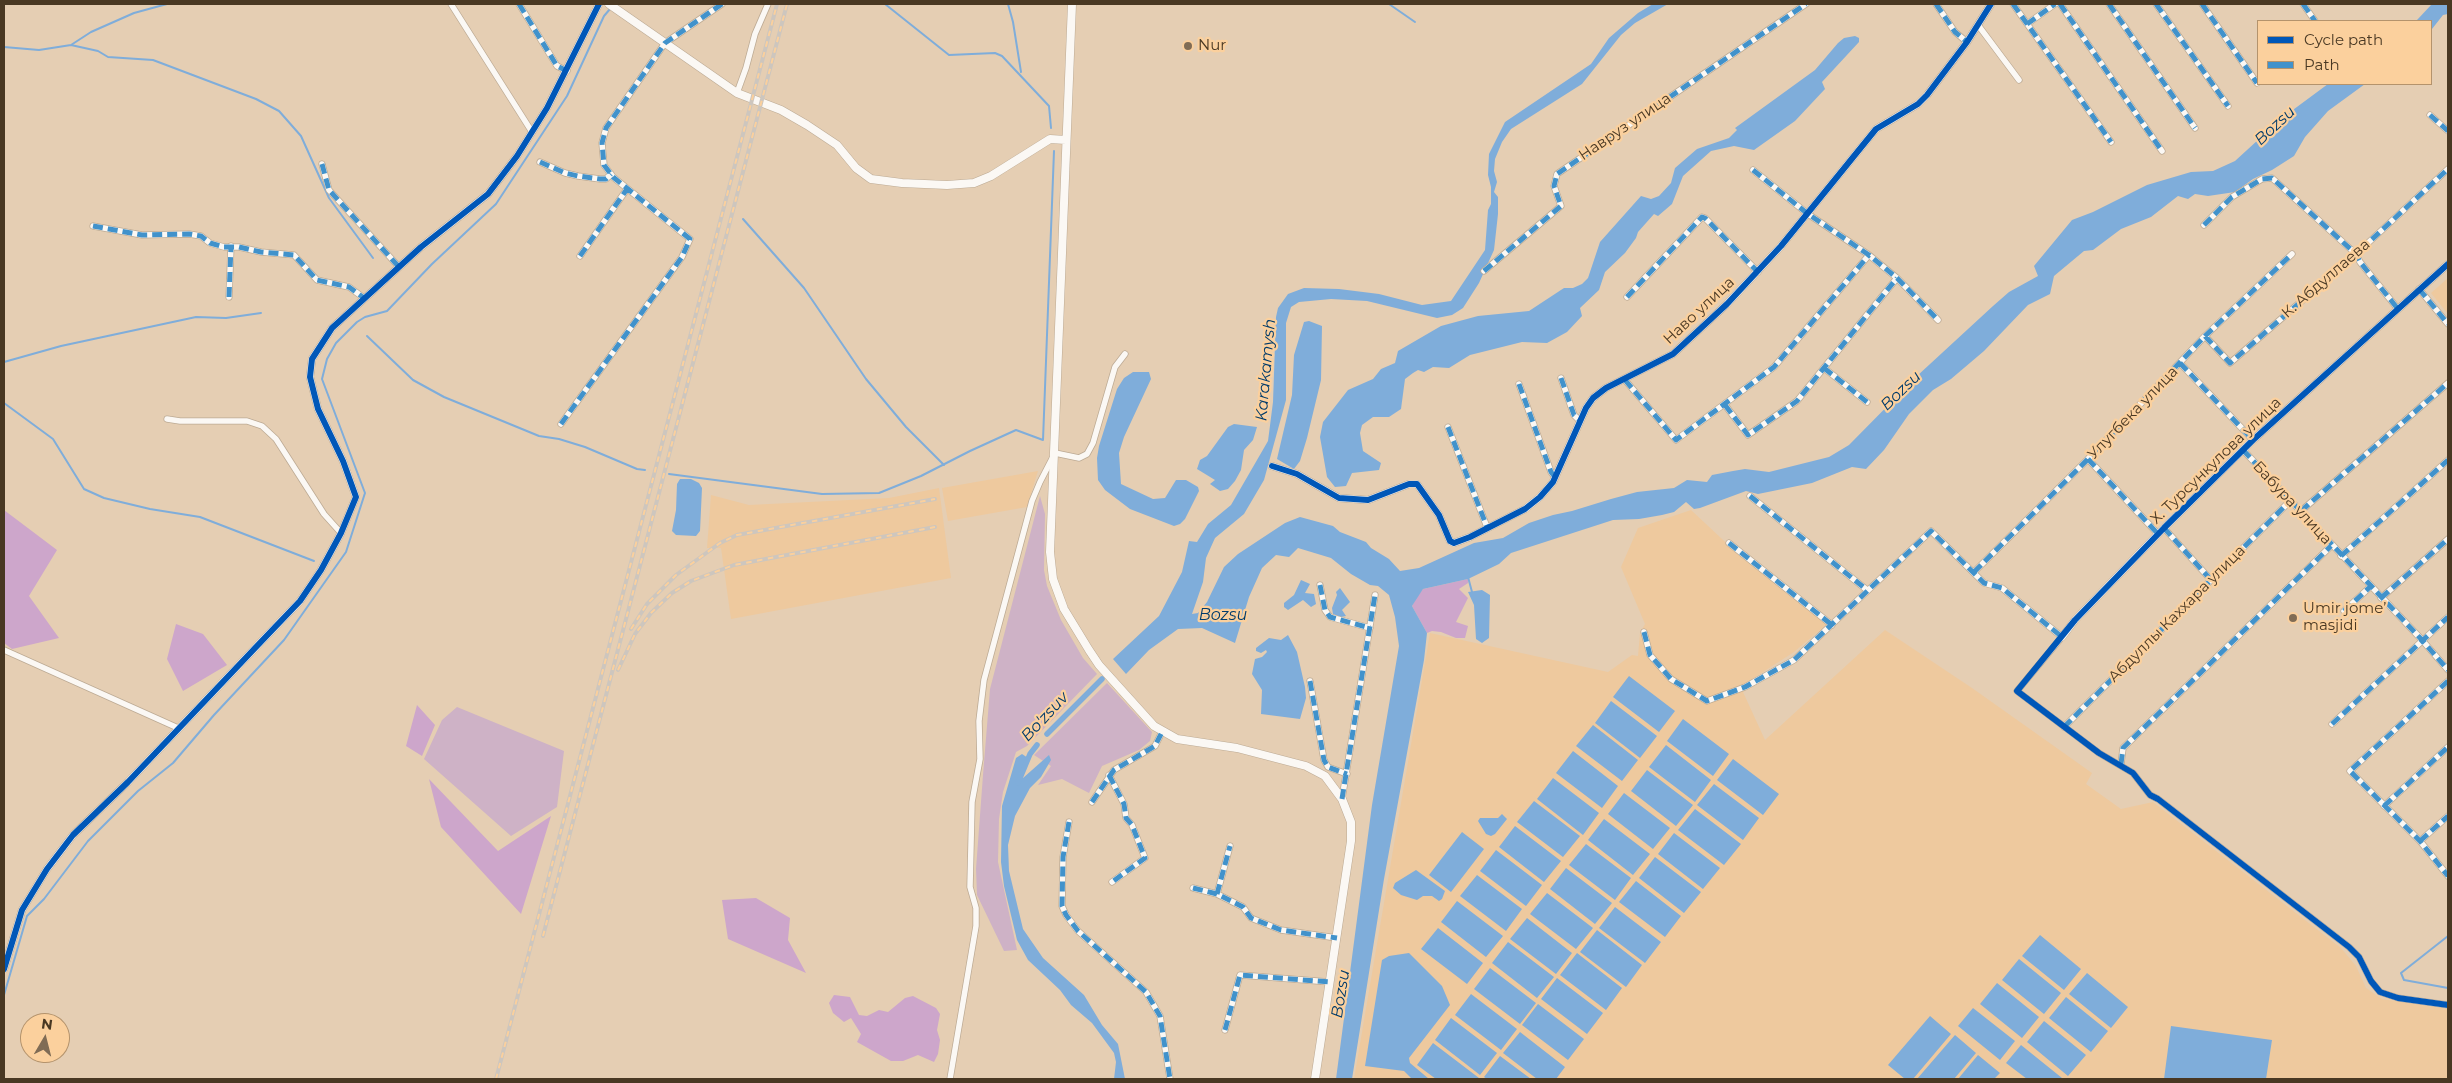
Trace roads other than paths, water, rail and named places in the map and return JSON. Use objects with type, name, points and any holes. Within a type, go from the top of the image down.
[{"type":"main road","points":[[609,4],[737,93],[794,117],[837,146],[864,175],[880,180],[948,185],[974,182],[991,176],[1063,132],[1067,125]]},
{"type":"main road","points":[[1072,4],[1050,559],[1053,579],[1057,594],[1099,665],[1143,715],[1162,732],[1178,739],[1237,748],[1306,766],[1327,778],[1342,799],[1351,822],[1351,841],[1314,1079]]},
{"type":"main road","points":[[1050,139],[1066,140]]},
{"type":"street","points":[[451,4],[532,132]]},
{"type":"street","points":[[518,4],[558,66],[567,71]]},
{"type":"street","points":[[4,969],[22,910],[47,868],[73,835],[300,601],[321,570],[341,533],[356,497],[343,461],[318,409],[310,377],[312,358],[332,328],[364,298],[488,194],[532,132],[567,71],[599,4]]},
{"type":"street","points":[[560,424],[688,249],[690,239],[627,189],[604,165],[602,142],[606,128],[665,44],[722,4]]},
{"type":"street","points":[[737,93],[755,34],[768,4]]},
{"type":"street","name":"Навруз улица","points":[[1484,272],[1562,206],[1554,186],[1557,174],[1806,4]]},
{"type":"street","points":[[1936,4],[1955,32],[1967,42]]},
{"type":"street","name":"Наво улица","points":[[1272,466],[1296,474],[1339,498],[1368,500],[1409,484],[1417,484],[1439,515],[1452,543],[1470,537],[1525,509],[1540,497],[1555,477],[1580,421],[1593,398],[1606,388],[1625,380],[1672,354],[1727,304],[1758,272],[1808,214],[1871,134],[1891,118],[1922,99],[1967,42],[1991,4]]},
{"type":"street","points":[[2013,4],[2111,142]]},
{"type":"street","points":[[2027,24],[2055,4]]},
{"type":"street","points":[[2060,4],[2162,151]]},
{"type":"street","points":[[2108,4],[2195,128]]},
{"type":"street","points":[[2156,4],[2228,106]]},
{"type":"street","points":[[2202,4],[2256,83]]},
{"type":"street","points":[[2303,4],[2315,20]]},
{"type":"street","points":[[1978,25],[2019,80]]},
{"type":"street","points":[[2430,114],[2448,131]]},
{"type":"street","points":[[540,162],[565,173],[578,176],[606,179],[611,174]]},
{"type":"street","points":[[322,164],[329,190],[399,267]]},
{"type":"street","name":"К. Абдуллаева","points":[[2205,336],[2230,363],[2356,254],[2448,169]]},
{"type":"street","points":[[1753,170],[1808,214],[1869,255],[1897,278],[1938,320]]},
{"type":"street","points":[[2204,225],[2232,196],[2268,177],[2290,193],[2356,254],[2360,262],[2398,309]]},
{"type":"street","points":[[580,256],[627,189]]},
{"type":"street","points":[[1627,297],[1702,217],[1706,218],[1758,272]]},
{"type":"street","points":[[93,226],[142,235],[189,234],[201,236],[210,243],[294,255],[317,280],[349,288],[364,298]]},
{"type":"street","points":[[229,297],[230,246]]},
{"type":"street","name":"Улугбека улица","points":[[1974,572],[2088,459],[2205,336],[2292,254]]},
{"type":"street","points":[[1625,380],[1676,440],[1774,368],[1869,255]]},
{"type":"street","name":"Х. Турсункулова улица","points":[[2064,728],[2017,691],[2075,620],[2253,440],[2448,264]]},
{"type":"street","points":[[1725,405],[1748,435],[1797,401],[1897,278]]},
{"type":"street","points":[[2419,289],[2448,324]]},
{"type":"street","points":[[950,1079],[975,939],[976,908],[970,887],[972,802],[980,759],[979,721],[984,680],[1032,502],[1055,453],[1078,458],[1087,454],[1115,367],[1125,354]]},
{"type":"street","points":[[2180,363],[2253,440]]},
{"type":"street","points":[[1824,368],[1867,402]]},
{"type":"street","points":[[1562,378],[1574,415],[1580,421]]},
{"type":"street","points":[[2301,512],[2448,382]]},
{"type":"street","points":[[1519,384],[1551,472],[1555,477]]},
{"type":"street","points":[[167,419],[180,421],[247,420],[262,426],[276,439],[324,514],[341,533]]},
{"type":"street","points":[[1448,426],[1487,528]]},
{"type":"street","name":"Бабура улица","points":[[2243,450],[2448,670]]},
{"type":"street","points":[[2088,459],[2211,580]]},
{"type":"street","name":"Бабура улица","points":[[2341,556],[2448,460]]},
{"type":"street","points":[[1750,496],[1867,590]]},
{"type":"street","name":"Абдуллы Каххара улица","points":[[2064,728],[2290,501]]},
{"type":"street","points":[[1644,632],[1650,656],[1671,680],[1707,701],[1745,688],[1794,660],[1931,532],[1974,572],[1984,584],[2002,588],[2062,637]]},
{"type":"street","points":[[2381,598],[2448,539]]},
{"type":"street","points":[[1729,543],[1832,625]]},
{"type":"street","points":[[2121,764],[2123,748],[2331,546]]},
{"type":"street","points":[[1320,585],[1326,610],[1330,617],[1370,628]]},
{"type":"street","points":[[2344,612],[2370,587]]},
{"type":"street","points":[[1342,799],[1375,595]]},
{"type":"street","points":[[2332,724],[2448,616]]},
{"type":"street","points":[[4,650],[178,728]]},
{"type":"street","points":[[1310,680],[1324,760],[1328,767],[1347,774]]},
{"type":"street","points":[[2448,682],[2350,771],[2420,841],[2448,876]]},
{"type":"street","points":[[2064,728],[2099,753],[2121,764],[2138,778],[2150,795],[2158,799],[2349,947],[2359,957],[2371,981],[2380,992],[2398,998],[2448,1005]]},
{"type":"street","points":[[1092,802],[1109,775],[1155,746],[1162,732]]},
{"type":"street","points":[[2384,806],[2448,747]]},
{"type":"street","points":[[1109,775],[1124,804],[1126,818],[1132,825],[1146,858],[1112,882]]},
{"type":"street","points":[[2420,841],[2448,816]]},
{"type":"street","points":[[1069,822],[1063,857],[1062,906],[1078,931],[1146,992],[1160,1016],[1170,1079]]},
{"type":"street","points":[[1217,894],[1230,846]]},
{"type":"street","points":[[1193,888],[1217,894],[1242,907],[1251,918],[1281,930],[1337,938]]},
{"type":"street","points":[[1225,1030],[1240,975],[1330,982]]},
{"type":"water","name":"Bozsu","points":[[1653,4],[1668,4],[1635,23],[1621,35],[1582,84],[1511,129],[1502,142],[1495,159],[1494,171],[1497,182],[1494,192],[1498,197],[1498,214],[1494,250],[1479,283],[1463,308],[1452,315],[1437,318],[1367,301],[1331,299],[1299,302],[1291,307],[1286,323],[1286,400],[1264,480],[1244,514],[1215,538],[1206,558],[1203,582],[1192,614],[1198,613],[1207,602],[1224,567],[1238,554],[1285,523],[1300,517],[1333,526],[1340,532],[1366,542],[1371,548],[1389,559],[1400,571],[1419,568],[1474,543],[1503,538],[1529,523],[1553,515],[1637,492],[1674,488],[1687,480],[1707,482],[1712,475],[1745,469],[1769,472],[1829,457],[1849,445],[1917,376],[2009,292],[2038,276],[2034,266],[2072,220],[2093,212],[2147,185],[2191,172],[2213,171],[2235,161],[2282,118],[2327,85],[2364,85],[2328,111],[2305,137],[2294,156],[2253,179],[2235,192],[2208,196],[2195,194],[2188,199],[2178,196],[2151,217],[2121,229],[2093,250],[2084,251],[2054,276],[2050,294],[2028,305],[1984,351],[1951,379],[1933,390],[1909,414],[1884,450],[1866,469],[1852,467],[1812,483],[1758,494],[1746,491],[1700,508],[1694,509],[1686,502],[1674,512],[1662,515],[1639,519],[1613,520],[1511,553],[1499,564],[1468,579],[1423,589],[1412,606],[1427,633],[1424,660],[1384,879],[1352,1079],[1336,1079],[1372,805],[1399,646],[1395,617],[1389,595],[1378,586],[1370,585],[1351,574],[1331,558],[1298,548],[1289,557],[1276,555],[1262,568],[1249,597],[1235,643],[1202,628],[1178,629],[1149,650],[1126,674],[1113,659],[1159,616],[1182,572],[1189,541],[1197,542],[1208,524],[1231,505],[1268,441],[1273,402],[1276,317],[1278,308],[1288,294],[1304,288],[1339,289],[1379,294],[1422,305],[1451,301],[1485,250],[1488,210],[1491,204],[1491,187],[1488,175],[1489,154],[1505,122],[1591,64],[1609,38],[1638,13]]},
{"type":"water","points":[[2432,4],[2448,4],[2448,14],[2443,15],[2432,29],[2432,20],[2417,20]]},
{"type":"water","points":[[1855,36],[1859,38],[1859,42],[1822,82],[1825,89],[1795,121],[1754,150],[1734,146],[1711,151],[1683,176],[1672,204],[1658,216],[1654,214],[1638,232],[1625,253],[1605,272],[1599,290],[1580,308],[1582,316],[1567,332],[1547,343],[1522,342],[1470,355],[1449,368],[1433,367],[1424,372],[1418,370],[1405,379],[1401,409],[1389,417],[1373,417],[1362,425],[1360,433],[1363,451],[1381,463],[1379,470],[1352,473],[1346,486],[1335,487],[1327,477],[1320,437],[1323,422],[1348,390],[1373,379],[1381,369],[1395,363],[1398,351],[1441,326],[1478,316],[1529,311],[1564,288],[1573,288],[1582,284],[1588,278],[1600,242],[1641,196],[1651,199],[1659,196],[1671,183],[1675,168],[1697,149],[1729,138],[1737,130],[1735,128],[1815,70],[1844,38]]},
{"type":"water","points":[[1309,321],[1322,326],[1321,380],[1307,438],[1300,461],[1294,469],[1277,459],[1292,395],[1294,355],[1304,322]]},
{"type":"water","points":[[1133,372],[1149,372],[1151,379],[1124,437],[1119,453],[1121,484],[1153,499],[1165,498],[1176,480],[1186,480],[1198,487],[1199,491],[1185,519],[1180,524],[1174,526],[1130,509],[1105,490],[1098,480],[1097,458],[1099,446],[1117,389],[1124,378]]},
{"type":"water","points":[[1234,424],[1257,427],[1253,440],[1244,450],[1241,470],[1235,481],[1228,489],[1220,491],[1210,484],[1215,480],[1197,469],[1200,460],[1207,456],[1228,427]]},
{"type":"water","points":[[680,479],[691,479],[699,483],[702,488],[700,531],[696,536],[676,535],[672,531],[676,510],[677,484]]},
{"type":"water","points":[[1301,580],[1310,584],[1305,593],[1314,594],[1316,604],[1311,607],[1303,600],[1288,610],[1284,607],[1284,603],[1294,595]]},
{"type":"water","points":[[1340,588],[1350,602],[1342,610],[1346,616],[1341,617],[1333,614],[1332,608],[1337,595],[1336,592]]},
{"type":"water","points":[[1482,590],[1490,595],[1489,638],[1482,643],[1476,639],[1474,605],[1468,592]]},
{"type":"water","points":[[1288,635],[1297,652],[1305,687],[1306,698],[1300,719],[1261,714],[1262,690],[1252,674],[1255,659],[1262,657],[1267,652],[1266,650],[1261,653],[1256,651],[1256,648],[1269,638],[1281,640]]},
{"type":"water","points":[[1629,676],[1675,711],[1659,732],[1613,697]]},
{"type":"water","points":[[1611,701],[1657,736],[1640,758],[1595,723]]},
{"type":"water","points":[[1683,719],[1729,754],[1713,776],[1667,741]]},
{"type":"water","points":[[1593,725],[1638,760],[1622,781],[1576,746]]},
{"type":"water","points":[[1666,745],[1711,780],[1695,802],[1649,767]]},
{"type":"water","points":[[1573,751],[1618,786],[1602,808],[1556,773]]},
{"type":"water","points":[[1022,754],[1028,758],[1019,775],[1023,778],[1049,755],[1051,760],[1041,777],[1030,788],[1015,816],[1008,845],[1009,871],[1023,929],[1043,958],[1084,995],[1102,1025],[1118,1044],[1125,1079],[1114,1079],[1116,1062],[1114,1053],[1092,1023],[1071,1005],[1060,990],[1028,960],[1017,940],[1004,886],[1001,862],[1002,806],[1016,758]]},
{"type":"water","points":[[1733,759],[1779,794],[1763,815],[1717,780]]},
{"type":"water","points":[[1647,770],[1693,805],[1676,826],[1631,791]]},
{"type":"water","points":[[1553,778],[1599,813],[1583,835],[1537,799]]},
{"type":"water","points":[[1714,784],[1759,818],[1743,840],[1697,805]]},
{"type":"water","points":[[1624,793],[1670,828],[1653,849],[1608,814]]},
{"type":"water","points":[[1534,801],[1580,836],[1563,857],[1517,822]]},
{"type":"water","points":[[1695,809],[1741,844],[1724,865],[1678,830]]},
{"type":"water","points":[[1502,814],[1507,819],[1495,834],[1491,836],[1486,834],[1478,821],[1480,818],[1498,818]]},
{"type":"water","points":[[1604,819],[1650,854],[1633,875],[1588,840]]},
{"type":"water","points":[[1515,826],[1561,861],[1544,882],[1499,847]]},
{"type":"water","points":[[1462,832],[1484,849],[1451,892],[1429,875]]},
{"type":"water","points":[[1674,833],[1720,868],[1703,889],[1658,854]]},
{"type":"water","points":[[1586,844],[1631,878],[1615,900],[1569,865]]},
{"type":"water","points":[[1496,850],[1542,885],[1526,906],[1480,871]]},
{"type":"water","points":[[1655,857],[1701,892],[1684,913],[1639,878]]},
{"type":"water","points":[[1566,868],[1612,903],[1595,924],[1550,889]]},
{"type":"water","points":[[1416,870],[1445,891],[1442,899],[1439,901],[1432,896],[1423,896],[1417,900],[1401,895],[1393,888],[1395,883]]},
{"type":"water","points":[[1477,875],[1522,909],[1506,931],[1460,896]]},
{"type":"water","points":[[1636,881],[1681,916],[1665,937],[1619,902]]},
{"type":"water","points":[[1547,893],[1593,928],[1576,949],[1530,914]]},
{"type":"water","points":[[1457,901],[1503,936],[1486,957],[1441,922]]},
{"type":"water","points":[[1615,907],[1661,942],[1645,963],[1599,928]]},
{"type":"water","points":[[1527,918],[1572,953],[1556,974],[1510,939]]},
{"type":"water","points":[[1438,928],[1483,963],[1467,984],[1421,949]]},
{"type":"water","points":[[1597,930],[1642,965],[1626,987],[1580,952]]},
{"type":"water","points":[[2040,935],[2081,969],[2064,990],[2022,956]]},
{"type":"water","points":[[1508,942],[1554,977],[1537,998],[1492,963]]},
{"type":"water","points":[[1409,953],[1442,986],[1450,1005],[1409,1058],[1410,1063],[1429,1079],[1412,1079],[1404,1071],[1365,1066],[1382,960],[1389,956]]},
{"type":"water","points":[[1577,953],[1622,988],[1606,1010],[1560,975]]},
{"type":"water","points":[[2019,959],[2061,993],[2044,1014],[2002,980]]},
{"type":"water","points":[[1490,968],[1536,1003],[1520,1024],[1474,989]]},
{"type":"water","points":[[2087,973],[2128,1007],[2111,1028],[2069,994]]},
{"type":"water","points":[[1557,978],[1603,1013],[1587,1034],[1541,999]]},
{"type":"water","points":[[1997,983],[2039,1017],[2022,1038],[1980,1004]]},
{"type":"water","points":[[1471,994],[1517,1029],[1501,1050],[1455,1015]]},
{"type":"water","points":[[2066,997],[2108,1031],[2091,1052],[2049,1018]]},
{"type":"water","points":[[1538,1004],[1584,1039],[1568,1060],[1522,1025]]},
{"type":"water","points":[[1973,1008],[2015,1041],[2000,1060],[1958,1026]]},
{"type":"water","points":[[1930,1016],[1951,1034],[1913,1079],[1905,1079],[1888,1065]]},
{"type":"water","points":[[1451,1018],[1497,1053],[1480,1075],[1435,1040]]},
{"type":"water","points":[[2044,1021],[2086,1055],[2068,1076],[2027,1042]]},
{"type":"water","points":[[2171,1026],[2272,1040],[2266,1079],[2164,1079]]},
{"type":"water","points":[[1520,1032],[1565,1067],[1556,1079],[1537,1079],[1503,1053]]},
{"type":"water","points":[[1955,1035],[1976,1053],[1954,1079],[1917,1079]]},
{"type":"water","points":[[1433,1043],[1479,1078],[1436,1079],[1417,1065]]},
{"type":"water","points":[[2021,1045],[2062,1078],[2027,1079],[2006,1063]]},
{"type":"water","points":[[1978,1055],[2000,1073],[1994,1079],[1958,1079]]},
{"type":"water","points":[[1500,1056],[1531,1079],[1487,1079],[1484,1077]]},
{"type":"waterway","points":[[71,45],[91,32],[134,13],[167,4]]},
{"type":"waterway","points":[[885,4],[949,55],[995,53],[1002,56],[1049,106],[1051,128]]},
{"type":"waterway","points":[[1008,4],[1013,22],[1021,72]]},
{"type":"waterway","points":[[1389,4],[1415,22]]},
{"type":"waterway","points":[[4,995],[27,916],[44,899],[88,841],[138,791],[173,763],[214,715],[284,640],[346,552],[365,493],[322,379],[327,359],[336,343],[357,322],[365,317],[387,311],[432,264],[496,204],[567,96],[604,16],[610,9]]},
{"type":"waterway","points":[[4,47],[39,50],[71,45],[98,51],[108,57],[153,60],[256,99],[279,111],[301,136],[329,198],[373,258]]},
{"type":"waterway","points":[[669,474],[822,494],[879,493],[921,476],[1016,430],[1043,440],[1054,151]]},
{"type":"waterway","points":[[743,219],[804,288],[866,379],[906,427],[944,465]]},
{"type":"waterway","points":[[4,362],[61,346],[196,317],[226,318],[261,313]]},
{"type":"waterway","points":[[367,336],[413,380],[444,397],[539,436],[559,439],[585,447],[637,469],[645,470]]},
{"type":"waterway","points":[[4,403],[53,439],[84,489],[104,498],[150,509],[200,517],[314,561]]},
{"type":"waterway","points":[[1468,577],[1472,592]]},
{"type":"waterway","name":"Bo'zsuv","points":[[1047,734],[1102,679]]},
{"type":"waterway","name":"Bo'zsuv","points":[[1018,783],[1030,754],[1037,745]]},
{"type":"waterway","points":[[2448,936],[2401,973],[2404,980],[2448,988]]},
{"type":"railway","points":[[496,1079],[777,4]]},
{"type":"railway","points":[[543,936],[787,4]]},
{"type":"railway","points":[[631,629],[647,604],[676,575],[720,543],[737,535],[935,499]]},
{"type":"railway","points":[[618,670],[635,634],[651,613],[672,593],[691,581],[734,565],[935,527]]},
{"type":"place","name":"Nur","points":[[1188,46]]},
{"type":"place","name":"Umir jome’ masjidi","points":[[2293,618]]},
{"type":"water label","name":"Karakamysh","points":[[1266,370]]}]
